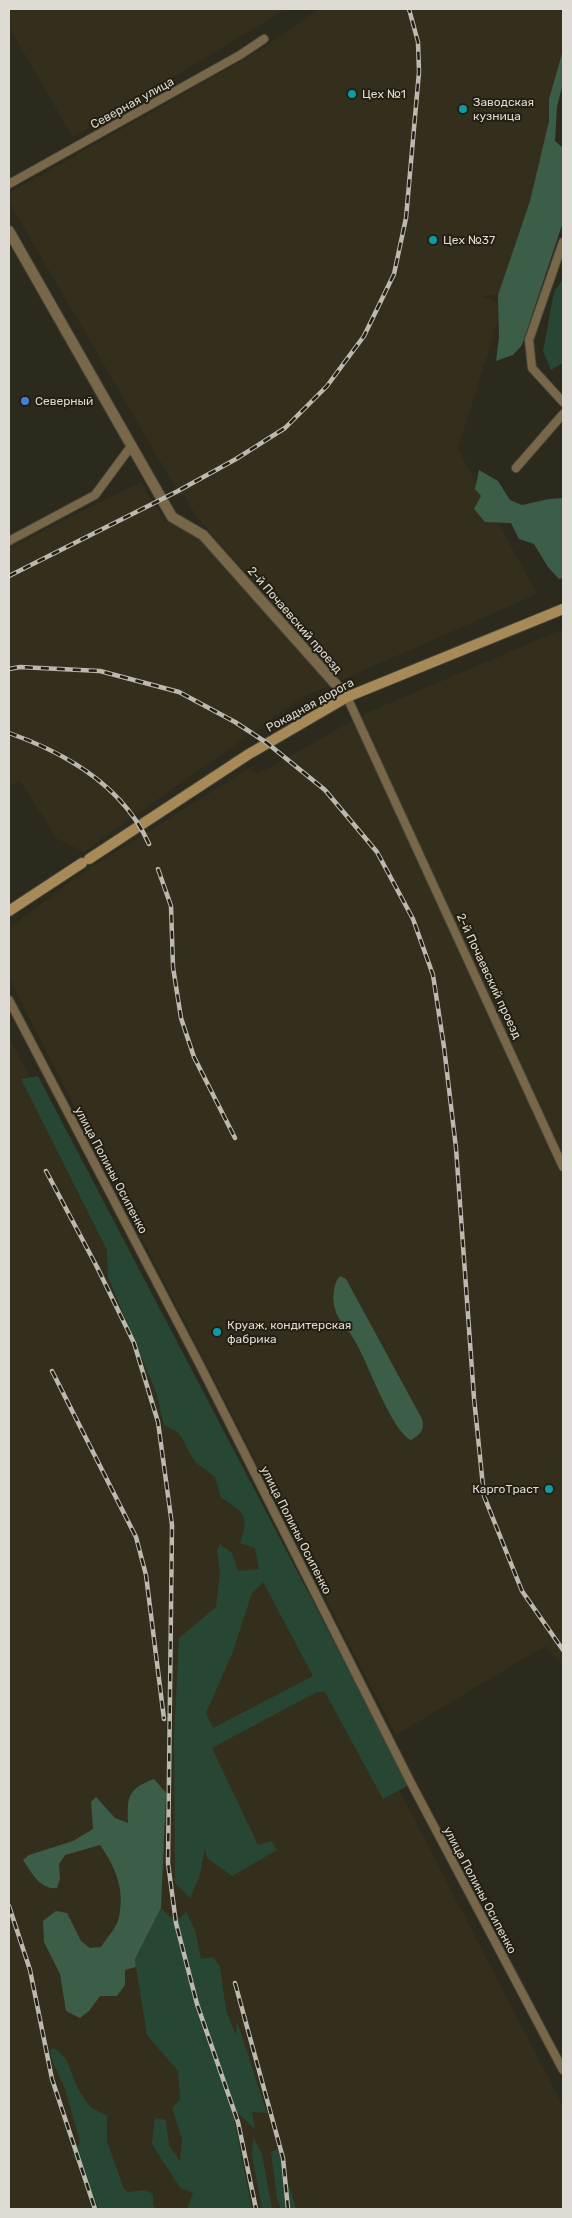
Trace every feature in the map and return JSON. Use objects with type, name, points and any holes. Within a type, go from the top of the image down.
[{"type":"main road","name":"Рокадная дорога","points":[[9,911],[249,754],[347,697],[563,610]]},
{"type":"street","name":"Северная улица","points":[[9,184],[240,56],[264,39]]},
{"type":"street","name":"2-й Почаевский проезд","points":[[9,231],[172,517],[203,535],[347,697],[563,1167]]},
{"type":"street","points":[[563,242],[529,340],[532,368],[563,402]]},
{"type":"street","points":[[516,468],[563,414]]},
{"type":"street","points":[[9,541],[95,495],[132,445]]},
{"type":"street","name":"улица Полины Осипенко","points":[[9,1000],[196,1358],[411,1783],[563,2070]]},
{"type":"shaded area","points":[[9,9],[286,9],[73,138],[9,27]]},
{"type":"shaded area","points":[[318,9],[563,9],[563,50],[549,99],[549,121],[530,201],[498,295],[480,296],[503,304],[458,449],[537,594],[301,698],[84,852],[57,839],[20,781],[9,786],[9,548],[141,482],[164,521],[182,525],[211,546],[264,612],[273,604],[196,516],[184,495],[181,497],[9,202],[9,193],[262,49]]},
{"type":"shaded area","points":[[563,629],[563,1665],[545,1646],[396,1735],[9,978],[9,928],[79,875],[249,768],[258,774],[364,714]]},
{"type":"shaded area","points":[[9,1037],[563,2106],[563,2209],[9,2209]]},
{"type":"green space","points":[[563,50],[563,82],[557,107],[555,141],[563,148],[563,222],[522,345],[513,355],[496,361],[499,337],[498,295],[530,201],[549,121],[549,99]]},
{"type":"green space","points":[[563,279],[563,363],[551,370],[543,351],[554,292]]},
{"type":"green space","points":[[479,470],[498,481],[510,500],[522,505],[563,498],[563,578],[559,579],[548,567],[534,544],[519,539],[511,523],[485,522],[474,509],[481,496],[475,489]]},
{"type":"green space","points":[[38,1076],[409,1785],[383,1799],[325,1692],[317,1692],[212,1748],[258,1845],[271,1841],[277,1850],[232,1876],[207,1858],[205,1849],[199,1878],[190,1898],[175,1883],[174,1734],[179,1638],[216,1607],[220,1572],[217,1551],[220,1544],[232,1553],[238,1571],[259,1569],[255,1548],[240,1543],[244,1527],[243,1516],[235,1507],[221,1498],[215,1477],[195,1462],[179,1433],[164,1425],[156,1392],[108,1277],[107,1250],[21,1079]],"holes":[[[263,1582],[313,1676],[213,1728],[206,1713],[232,1654],[252,1593]]]},
{"type":"green space","points":[[340,1276],[346,1279],[422,1419],[423,1426],[421,1432],[411,1440],[403,1434],[388,1410],[355,1341],[336,1313],[334,1292]]},
{"type":"green space","points":[[154,1779],[166,1793],[161,1908],[135,1959],[136,1967],[125,1970],[125,1985],[117,1996],[100,1996],[89,2011],[80,2018],[66,2011],[60,1974],[44,1942],[43,1921],[56,1911],[67,1913],[81,1941],[90,1948],[101,1947],[118,1921],[121,1900],[115,1871],[100,1845],[65,1855],[59,1864],[60,1879],[57,1888],[51,1888],[37,1880],[23,1860],[29,1855],[73,1841],[93,1829],[91,1802],[96,1797],[115,1818],[128,1823],[128,1806],[131,1795],[139,1786]]},
{"type":"green space","points":[[161,1908],[170,1917],[179,1919],[186,1912],[195,1930],[201,1959],[213,1957],[220,1967],[226,2010],[236,2036],[237,2021],[267,2113],[252,2112],[255,2129],[232,2108],[252,2209],[187,2209],[193,2193],[180,2188],[152,2144],[155,2118],[166,2120],[169,2145],[180,2161],[182,2140],[172,2108],[180,2099],[178,2071],[147,2035],[135,1959]]},
{"type":"green space","points":[[54,2048],[66,2059],[78,2089],[90,2107],[107,2116],[107,2141],[124,2189],[128,2192],[146,2190],[153,2194],[153,2205],[156,2209],[99,2209],[73,2155],[80,2142],[65,2089],[52,2060],[50,2050]]},
{"type":"green space","points":[[253,2137],[262,2154],[272,2209],[262,2209],[252,2155]]},
{"type":"green space","points":[[278,2149],[296,2209],[281,2209],[277,2199],[271,2152]]},
{"type":"railway","points":[[9,576],[178,491],[236,459],[285,428],[327,386],[364,336],[394,274],[406,218],[419,72],[418,42],[409,9]]},
{"type":"railway","points":[[9,669],[20,667],[100,671],[179,692],[235,722],[267,743],[325,790],[377,852],[413,919],[433,975],[456,1148],[474,1398],[484,1496],[522,1591],[563,1650]]},
{"type":"railway","points":[[9,733],[51,751],[91,774],[124,805],[138,823],[149,844]]},
{"type":"railway","points":[[158,869],[171,906],[173,967],[181,1018],[194,1057],[235,1138]]},
{"type":"railway","points":[[46,1171],[97,1267],[134,1343],[158,1422],[172,1525],[168,1863],[176,1923],[197,2004],[238,2122],[256,2209]]},
{"type":"railway","points":[[52,1371],[136,1537],[146,1575],[164,1719]]},
{"type":"railway","points":[[9,1906],[30,1970],[52,2079],[95,2209]]},
{"type":"railway","points":[[235,1983],[283,2158],[288,2209]]},
{"type":"place","name":"Цех №1","points":[[352,94]]},
{"type":"place","name":"Заводская кузница","points":[[463,109]]},
{"type":"place","name":"Цех №37","points":[[433,240]]},
{"type":"place","name":"Северный","points":[[25,401]]},
{"type":"place","name":"Круаж, кондитерская фабрика","points":[[217,1332]]},
{"type":"place","name":"КаргоТраст","points":[[549,1489]]}]
